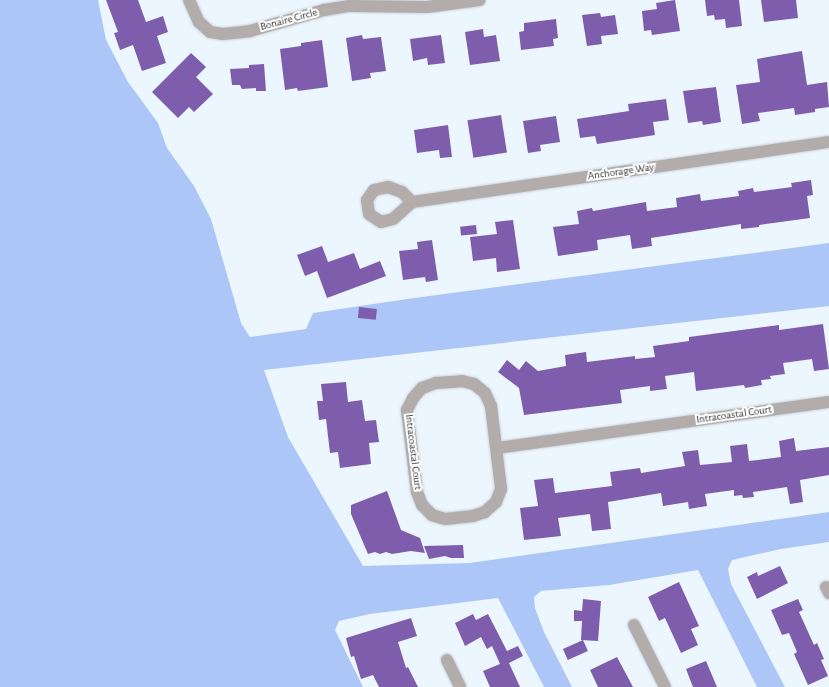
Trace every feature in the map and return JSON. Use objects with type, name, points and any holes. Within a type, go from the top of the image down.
[{"type":"street","name":"Bonaire Circle","points":[[189,0],[199,22],[210,32],[223,34],[250,31],[324,10],[350,6],[427,7],[480,0]]},
{"type":"street","name":"Anchorage Way","points":[[412,202],[829,142]]},
{"type":"street","name":"Intracoastal Court","points":[[462,381],[474,384],[485,393],[491,406],[497,448],[501,489],[496,502],[485,512],[473,516],[446,519],[432,515],[422,505],[417,492],[407,423],[407,410],[413,398],[422,388],[436,383],[462,381]]},
{"type":"street","name":"Intracoastal Court","points":[[497,448],[829,402]]},
{"type":"street","points":[[634,625],[665,687]]},
{"type":"street","points":[[446,660],[460,687]]},
{"type":"water","points":[[0,0],[98,0],[106,40],[128,82],[158,123],[167,148],[194,186],[211,219],[241,323],[250,337],[306,329],[313,313],[407,299],[829,243],[829,306],[264,370],[288,437],[363,566],[469,563],[829,512],[829,542],[781,549],[732,560],[728,569],[731,584],[785,687],[757,687],[698,570],[609,585],[541,591],[534,597],[535,608],[544,632],[572,687],[544,687],[498,598],[370,614],[339,621],[335,630],[363,687],[0,687]]},
{"type":"building","points":[[106,0],[138,0],[146,22],[163,16],[168,32],[157,36],[166,63],[142,71],[133,45],[120,50],[114,33],[118,32]]},
{"type":"building","points":[[675,0],[680,31],[652,35],[651,30],[644,31],[642,11],[657,9],[656,3]]},
{"type":"building","points":[[705,0],[739,0],[742,26],[726,28],[725,19],[715,20],[714,15],[707,16]]},
{"type":"building","points":[[761,0],[796,0],[798,18],[764,22]]},
{"type":"building","points":[[600,13],[601,17],[615,15],[618,34],[601,36],[602,44],[587,46],[582,15]]},
{"type":"building","points":[[556,19],[558,38],[553,39],[554,46],[521,50],[519,32],[524,31],[524,23]]},
{"type":"building","points":[[483,29],[484,37],[496,35],[500,61],[470,65],[465,32]]},
{"type":"building","points":[[362,35],[363,39],[381,37],[386,71],[370,73],[371,78],[352,81],[346,38]]},
{"type":"building","points":[[441,35],[445,63],[428,65],[427,58],[413,61],[410,39]]},
{"type":"building","points":[[322,40],[328,87],[298,91],[297,88],[285,90],[280,49],[301,46],[301,43]]},
{"type":"building","points":[[802,51],[807,85],[827,82],[829,107],[815,109],[815,112],[795,115],[794,108],[758,113],[760,121],[742,124],[736,85],[760,82],[757,59]]},
{"type":"building","points":[[191,53],[206,67],[196,77],[213,94],[194,112],[189,107],[178,118],[152,92]]},
{"type":"building","points":[[264,64],[266,91],[256,91],[256,88],[242,89],[240,85],[232,85],[230,69],[249,68],[249,65]]},
{"type":"building","points":[[716,87],[721,122],[703,125],[702,121],[688,123],[683,91]]},
{"type":"building","points":[[666,99],[669,120],[653,122],[655,135],[597,144],[595,136],[580,138],[577,119],[629,111],[628,104]]},
{"type":"building","points":[[501,115],[507,153],[473,158],[467,120]]},
{"type":"building","points":[[556,116],[560,142],[540,145],[541,151],[528,153],[523,121]]},
{"type":"building","points":[[448,125],[452,157],[440,158],[439,150],[417,153],[414,130]]},
{"type":"building","points":[[811,180],[813,195],[807,196],[810,218],[741,229],[741,224],[651,238],[652,246],[632,249],[630,235],[597,240],[598,250],[558,256],[553,227],[579,224],[577,211],[592,208],[593,211],[646,202],[647,211],[677,207],[676,198],[700,194],[701,201],[739,196],[738,191],[753,188],[754,192],[792,187],[791,183]]},
{"type":"building","points":[[513,220],[520,269],[497,272],[496,258],[473,261],[470,237],[497,234],[495,222]]},
{"type":"building","points":[[476,225],[477,234],[461,236],[460,227]]},
{"type":"building","points":[[432,240],[438,280],[426,282],[425,277],[403,280],[399,251],[418,249],[417,242]]},
{"type":"building","points":[[322,246],[328,262],[354,253],[360,269],[380,261],[386,276],[327,298],[317,271],[305,276],[297,255]]},
{"type":"building","points":[[359,307],[377,309],[376,320],[358,318]]},
{"type":"building","points":[[823,324],[829,369],[814,371],[812,359],[783,363],[785,374],[770,376],[771,379],[761,380],[762,385],[745,388],[744,385],[696,391],[694,372],[665,376],[667,389],[650,391],[650,386],[620,390],[622,403],[524,415],[519,388],[498,372],[507,360],[519,370],[526,361],[538,371],[566,366],[565,355],[586,352],[587,362],[635,356],[635,359],[655,357],[653,346],[689,341],[689,337],[779,325],[779,330]]},
{"type":"building","points":[[346,382],[348,402],[362,400],[365,421],[376,420],[379,442],[369,443],[371,464],[340,468],[338,452],[330,453],[326,419],[319,420],[317,401],[323,401],[321,384]]},
{"type":"building","points":[[794,438],[796,451],[829,447],[829,475],[800,480],[803,502],[790,504],[787,487],[753,492],[754,497],[743,498],[742,495],[734,496],[734,490],[705,494],[707,506],[689,509],[688,502],[663,506],[661,493],[608,502],[611,529],[592,531],[590,514],[558,518],[561,536],[524,540],[520,508],[538,506],[534,480],[553,478],[555,493],[612,486],[610,472],[640,468],[641,473],[685,466],[682,452],[698,450],[700,465],[732,462],[730,446],[747,444],[749,461],[781,457],[779,441]]},
{"type":"building","points":[[387,491],[401,530],[420,538],[425,553],[411,551],[392,554],[386,552],[380,554],[375,552],[368,554],[351,514],[351,505]]},
{"type":"building","points":[[463,545],[464,558],[451,558],[445,556],[429,559],[424,546]]},
{"type":"building","points":[[780,566],[788,583],[757,599],[747,577],[757,572],[758,576]]},
{"type":"building","points":[[679,582],[699,626],[691,629],[698,645],[681,653],[665,618],[659,621],[648,597]]},
{"type":"building","points":[[583,599],[601,601],[598,641],[581,640],[582,621],[574,621],[574,610],[582,611]]},
{"type":"building","points":[[798,599],[803,610],[799,612],[814,645],[817,643],[824,659],[821,660],[828,676],[808,685],[794,654],[797,652],[789,633],[782,635],[771,610]]},
{"type":"building","points":[[473,614],[476,620],[488,614],[507,651],[518,646],[523,656],[509,663],[520,687],[490,687],[483,671],[500,664],[492,646],[487,649],[481,637],[465,646],[455,623]]},
{"type":"building","points":[[411,618],[417,636],[398,642],[406,668],[408,667],[418,687],[379,687],[373,675],[361,679],[354,656],[351,657],[346,638]]},
{"type":"building","points":[[583,640],[588,651],[568,660],[563,649]]},
{"type":"building","points":[[617,657],[633,687],[598,687],[590,670]]},
{"type":"building","points":[[706,661],[717,687],[693,687],[686,669]]}]
